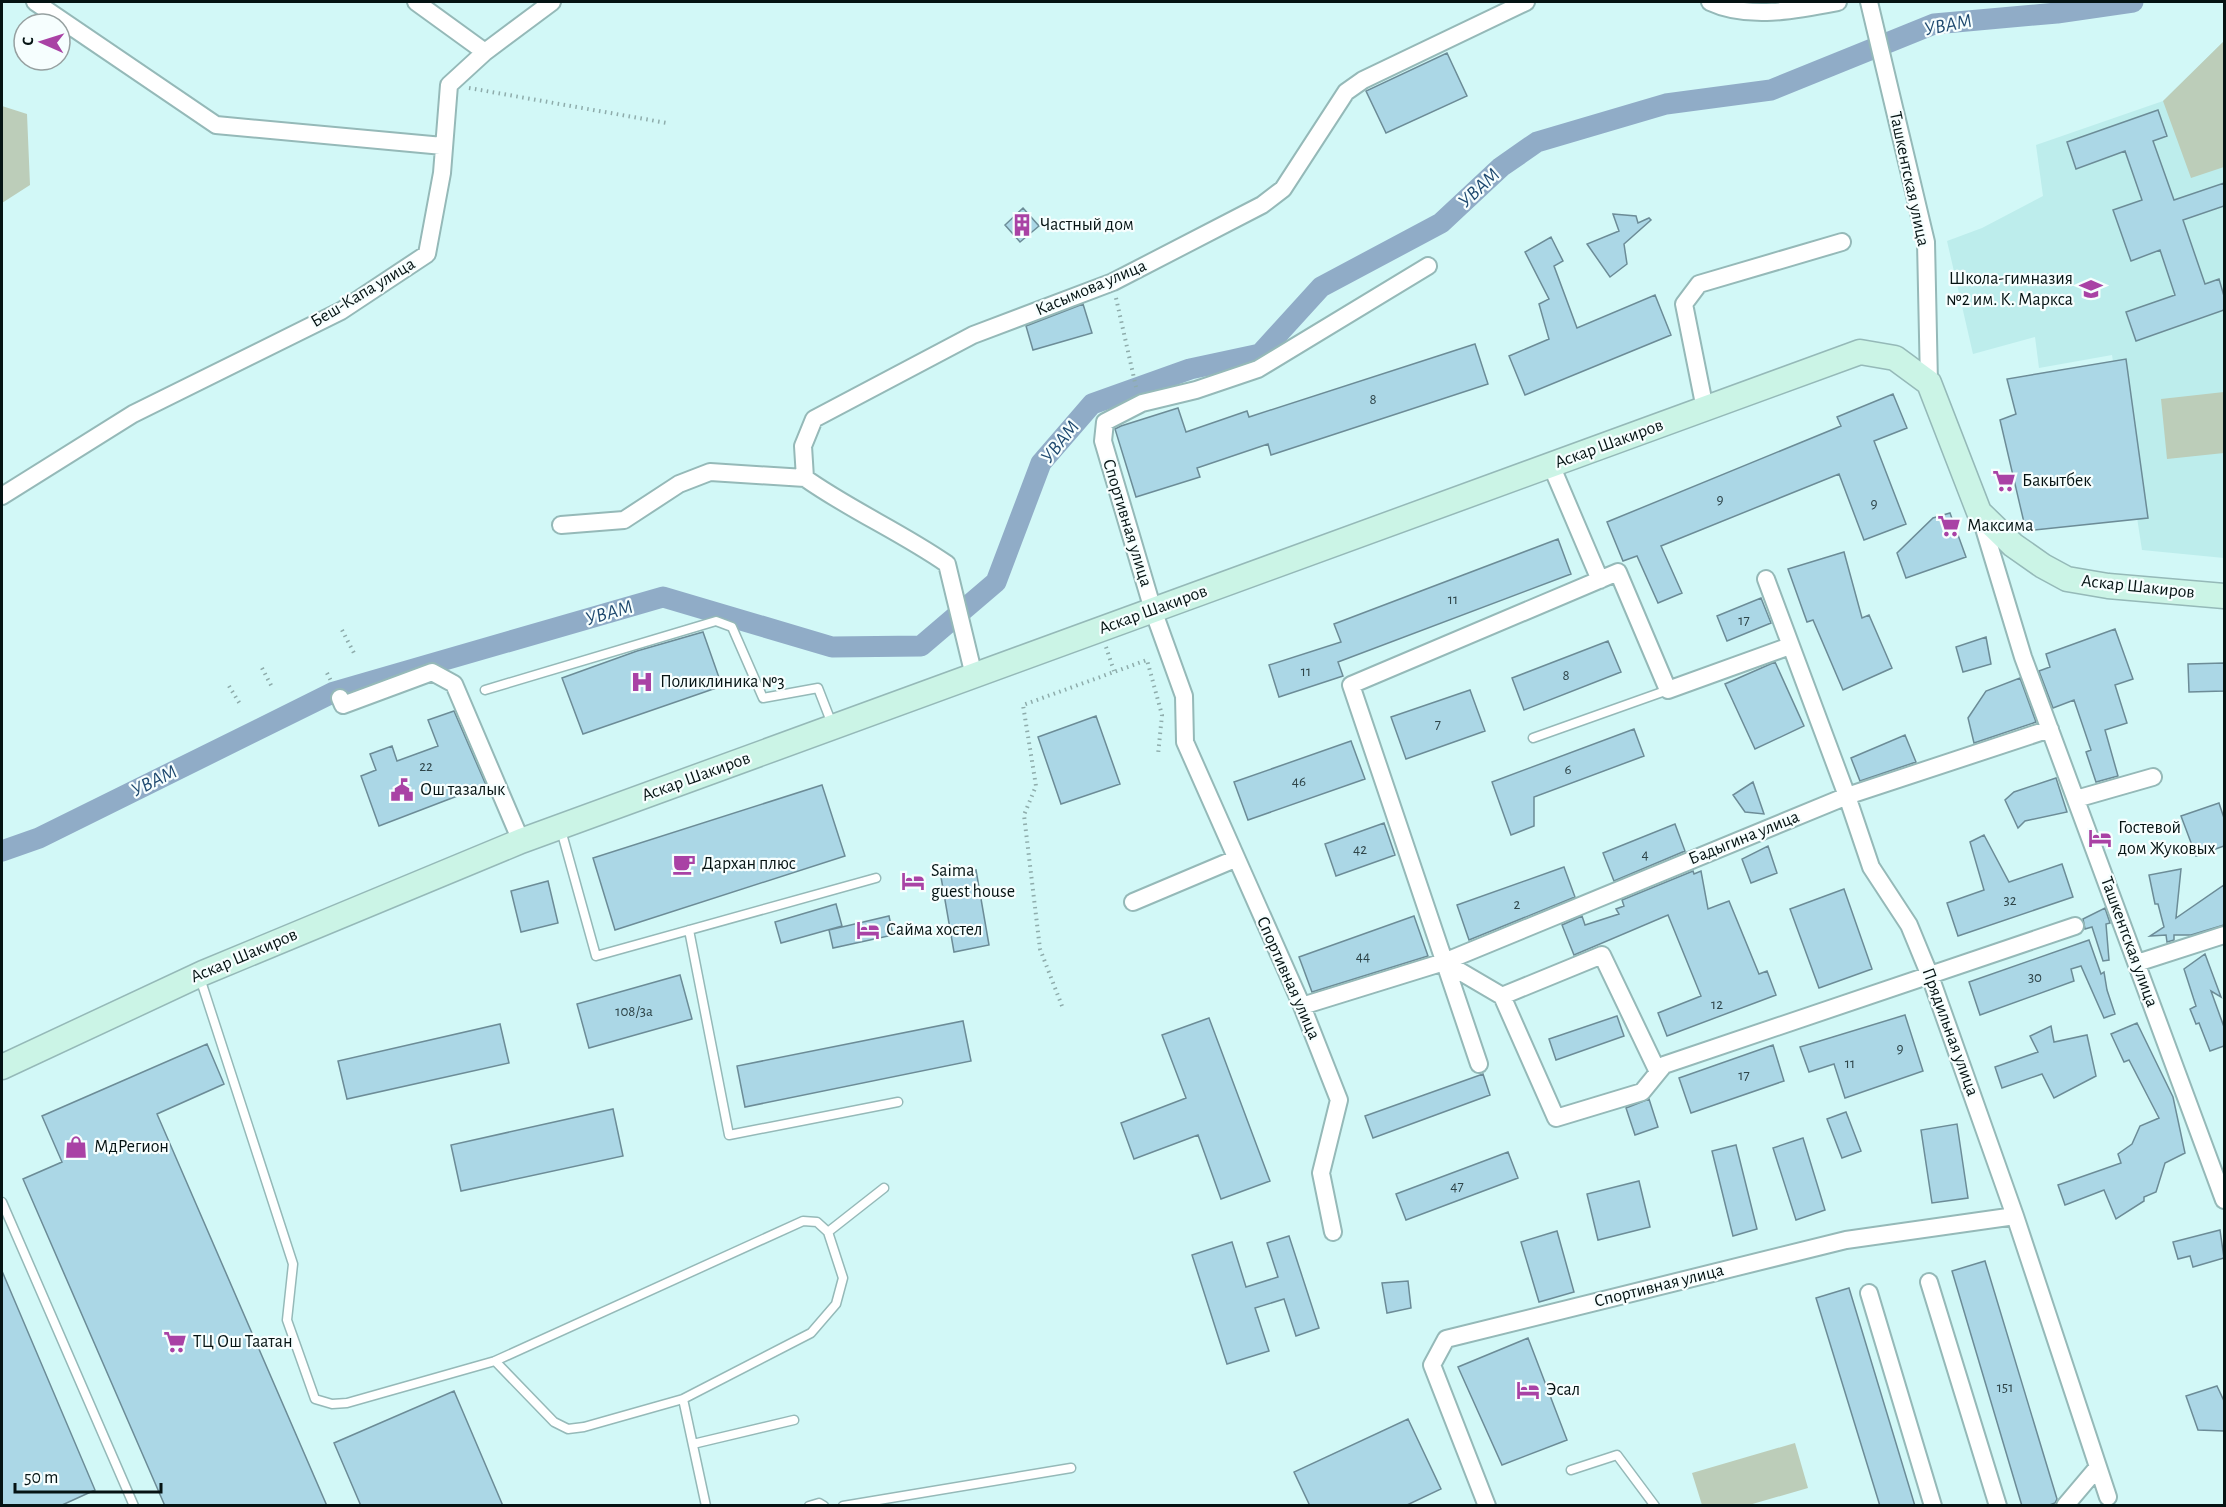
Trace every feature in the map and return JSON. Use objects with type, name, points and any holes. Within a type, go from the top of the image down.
[{"type":"main road","name":"Аскар Шакиров","points":[[2,1067],[198,975],[521,841],[1860,352],[1895,358],[1929,383],[1979,512],[2013,545],[2067,579],[2108,586],[2224,596]]},
{"type":"street","points":[[416,2],[485,52]]},
{"type":"street","points":[[449,85],[485,52],[552,2]]},
{"type":"street","name":"Касымова улица","points":[[805,478],[803,446],[814,419],[973,335],[1113,282],[1262,205],[1283,189],[1346,92],[1363,80],[1526,2]]},
{"type":"street","points":[[1710,2],[1729,11],[1794,10],[1838,2]]},
{"type":"street","points":[[44,4],[216,125],[443,147]]},
{"type":"street","name":"Ташкентская улица","points":[[1870,6],[1926,242],[1929,383]]},
{"type":"street","name":"Беш-Капа улица","points":[[2,496],[133,414],[341,311],[427,254],[442,173],[449,85]]},
{"type":"street","points":[[1705,409],[1684,304],[1699,284],[1842,243]]},
{"type":"street","name":"Спортивная улица","points":[[1333,1232],[1321,1173],[1339,1100],[1302,1006],[1185,742],[1184,696],[1153,610],[1103,441],[1105,422],[1142,403],[1196,390],[1258,369],[1428,267]]},
{"type":"street","points":[[1551,465],[1600,579]]},
{"type":"street","points":[[561,525],[624,520],[678,484],[710,472],[805,478],[831,497],[908,537],[947,564],[974,676]]},
{"type":"street","name":"Ташкентская улица","points":[[1979,512],[2024,657],[2224,1200]]},
{"type":"street","points":[[1479,1064],[1351,684],[1618,572],[1668,690],[1790,646]]},
{"type":"street","name":"Прядильная улица","points":[[1766,579],[1871,867],[1910,925],[1930,976],[2015,1216],[2108,1497]]},
{"type":"street","points":[[340,698],[343,705],[432,672],[454,684],[521,841]]},
{"type":"street","name":"Бадыгина улица","points":[[1302,1006],[1444,962],[1847,796],[2050,729]]},
{"type":"street","points":[[2076,799],[2153,777]]},
{"type":"street","points":[[1132,902],[1235,859]]},
{"type":"street","points":[[1444,962],[1502,996],[1556,1118],[1642,1092],[1664,1065],[2075,926]]},
{"type":"street","points":[[2137,963],[2224,935]]},
{"type":"street","points":[[1502,996],[1602,955],[1658,1072]]},
{"type":"street","name":"Спортивная улица","points":[[1487,1506],[1431,1365],[1446,1339],[1846,1240],[2015,1216]]},
{"type":"street","points":[[1929,1282],[1998,1506]]},
{"type":"street","points":[[1869,1293],[1933,1506]]},
{"type":"street","points":[[2065,1506],[2098,1467]]},
{"type":"lane","points":[[484,690],[716,621],[732,627],[763,698],[818,688],[833,727]]},
{"type":"lane","points":[[1533,738],[1668,690]]},
{"type":"lane","points":[[561,827],[596,956],[876,878]]},
{"type":"lane","points":[[689,930],[729,1135],[898,1102]]},
{"type":"lane","points":[[198,975],[293,1263],[286,1320],[315,1399],[332,1404],[346,1403],[495,1361],[803,1221],[817,1222],[828,1232],[843,1278],[836,1304],[811,1333],[683,1399],[584,1427],[567,1429],[554,1422],[495,1361]]},
{"type":"lane","points":[[828,1232],[884,1188]]},
{"type":"lane","points":[[2,1202],[134,1506]]},
{"type":"lane","points":[[683,1399],[706,1506]]},
{"type":"lane","points":[[693,1443],[794,1420]]},
{"type":"lane","points":[[1571,1470],[1617,1455],[1655,1506]]},
{"type":"lane","points":[[843,1506],[1071,1468]]},
{"type":"lane","points":[[809,1506],[819,1503],[824,1506]]},
{"type":"path","points":[[449,85],[667,123]]},
{"type":"path","points":[[1113,282],[1137,390]]},
{"type":"path","points":[[342,630],[355,655]]},
{"type":"path","points":[[1062,1006],[1040,949],[1024,814],[1036,786],[1023,705],[1146,660],[1162,715],[1158,755]]},
{"type":"path","points":[[262,668],[273,690]]},
{"type":"path","points":[[230,686],[240,704]]},
{"type":"shaded area","name":"Школа-гимназия №2 им. К. Маркса","points":[[2224,41],[2224,558],[2142,550],[2112,355],[2039,368],[2035,337],[1973,354],[1947,241],[1982,228],[2043,196],[2036,145],[2163,101]]},
{"type":"green space","points":[[2224,41],[2224,167],[2191,178],[2163,101]]},
{"type":"green space","points":[[2,106],[27,114],[30,185],[2,203]]},
{"type":"green space","points":[[2224,392],[2224,453],[2167,459],[2161,399]]},
{"type":"green space","points":[[1795,1443],[1808,1488],[1749,1505],[1702,1505],[1692,1473]]},
{"type":"building","points":[[1447,53],[1467,96],[1386,133],[1366,91]]},
{"type":"building","name":"Школа-гимназия №2 им. К. Маркса","points":[[2158,110],[2167,136],[2153,141],[2174,200],[2224,183],[2224,206],[2183,220],[2205,284],[2219,279],[2224,296],[2224,310],[2136,341],[2126,312],[2175,295],[2160,250],[2131,261],[2113,210],[2142,200],[2125,151],[2076,169],[2067,142]]},
{"type":"building","name":"Частный дом","points":[[1023,208],[1039,226],[1020,242],[1005,225]]},
{"type":"building","points":[[1613,214],[1636,216],[1638,223],[1649,218],[1651,220],[1624,244],[1627,264],[1610,277],[1587,244],[1619,231]]},
{"type":"building","points":[[1551,237],[1563,261],[1554,266],[1577,328],[1655,295],[1671,335],[1525,395],[1509,356],[1549,339],[1539,304],[1549,299],[1525,252]]},
{"type":"building","points":[[1083,304],[1092,333],[1033,350],[1026,326]]},
{"type":"building","points":[[1475,344],[1488,384],[1271,455],[1268,444],[1197,468],[1200,477],[1136,497],[1115,429],[1121,426],[1178,408],[1186,432],[1247,411],[1249,417]]},
{"type":"building","points":[[2126,359],[2148,518],[2026,531],[2000,420],[2016,414],[2007,379]]},
{"type":"building","points":[[1893,394],[1907,428],[1874,441],[1906,524],[1864,540],[1839,474],[1661,546],[1682,593],[1658,603],[1637,556],[1623,561],[1607,522],[1841,426],[1837,417]]},
{"type":"building","points":[[1950,513],[1966,557],[1906,578],[1897,553],[1933,518]]},
{"type":"building","points":[[1558,539],[1571,574],[1338,662],[1343,676],[1279,697],[1269,665],[1341,642],[1334,624]]},
{"type":"building","points":[[1844,552],[1862,618],[1869,615],[1892,668],[1843,690],[1813,620],[1807,622],[1788,569]]},
{"type":"building","points":[[1761,598],[1771,623],[1727,641],[1717,616]]},
{"type":"building","points":[[2115,629],[2133,679],[2115,685],[2127,723],[2105,730],[2118,776],[2096,782],[2086,752],[2091,750],[2074,700],[2053,708],[2039,671],[2050,667],[2046,654]]},
{"type":"building","name":"Поликлиника №3","points":[[703,632],[722,686],[583,734],[562,678],[637,651]]},
{"type":"building","points":[[1986,637],[1991,664],[1963,672],[1956,647]]},
{"type":"building","points":[[1608,641],[1621,672],[1524,710],[1512,678]]},
{"type":"building","points":[[1775,662],[1804,726],[1755,749],[1725,684]]},
{"type":"building","points":[[2224,663],[2224,691],[2189,692],[2188,664]]},
{"type":"building","points":[[2020,678],[2036,722],[1974,743],[1968,718],[1986,691]]},
{"type":"building","points":[[1470,690],[1485,731],[1406,759],[1391,717]]},
{"type":"building","points":[[454,711],[486,785],[379,826],[361,776],[376,770],[370,754],[392,746],[397,761],[438,746],[428,720]]},
{"type":"building","points":[[1096,716],[1120,784],[1061,804],[1038,737]]},
{"type":"building","points":[[1634,729],[1644,756],[1534,797],[1534,826],[1511,835],[1492,782]]},
{"type":"building","points":[[1905,735],[1916,762],[1860,781],[1851,758]]},
{"type":"building","points":[[1351,741],[1365,779],[1248,820],[1234,782]]},
{"type":"building","points":[[2056,778],[2067,812],[2025,821],[2018,828],[2005,800],[2014,792]]},
{"type":"building","points":[[1753,782],[1764,814],[1745,812],[1733,795]]},
{"type":"building","points":[[822,785],[845,856],[615,930],[593,858]]},
{"type":"building","points":[[2219,803],[2224,818],[2224,846],[2196,856],[2181,816]]},
{"type":"building","points":[[1384,823],[1395,855],[1336,876],[1325,844]]},
{"type":"building","points":[[1675,824],[1685,851],[1614,881],[1603,853]]},
{"type":"building","points":[[1984,835],[2009,882],[2062,864],[2073,897],[1958,936],[1947,903],[1984,890],[1970,842]]},
{"type":"building","points":[[1768,846],[1777,873],[1751,883],[1742,859]]},
{"type":"building","points":[[1564,867],[1575,897],[1469,940],[1457,905]]},
{"type":"building","points":[[2181,869],[2176,918],[2224,885],[2224,925],[2191,935],[2174,935],[2174,940],[2167,942],[2166,935],[2150,936],[2164,927],[2158,904],[2155,904],[2149,875]]},
{"type":"building","points":[[976,870],[989,945],[954,952],[941,877]]},
{"type":"building","points":[[1693,871],[1694,874],[1701,871],[1708,909],[1729,901],[1759,974],[1767,971],[1776,995],[1667,1036],[1658,1013],[1701,996],[1668,915],[1574,955],[1562,925],[1582,916],[1585,925],[1619,914],[1616,909],[1624,906],[1622,900]]},
{"type":"building","points":[[548,881],[558,923],[521,932],[511,891]]},
{"type":"building","points":[[1844,889],[1872,969],[1819,988],[1790,909]]},
{"type":"building","points":[[836,904],[842,926],[781,943],[775,922]]},
{"type":"building","points":[[2105,908],[2110,923],[2106,924],[2109,960],[2103,961],[2092,927],[2085,929],[2083,919]]},
{"type":"building","points":[[889,916],[893,935],[833,948],[829,930]]},
{"type":"building","points":[[1414,916],[1428,956],[1312,992],[1299,957]]},
{"type":"building","points":[[2089,940],[2101,974],[2104,972],[2115,1014],[2104,1018],[2081,966],[2071,969],[2074,981],[1980,1015],[1969,982]]},
{"type":"building","points":[[2205,954],[2221,997],[2211,991],[2224,1027],[2224,1046],[2210,1051],[2199,1023],[2196,1024],[2190,1009],[2196,1006],[2184,969]]},
{"type":"building","points":[[680,975],[692,1019],[589,1048],[577,1004]]},
{"type":"building","points":[[1905,1015],[1923,1071],[1845,1098],[1834,1064],[1809,1072],[1800,1047]]},
{"type":"building","points":[[1617,1016],[1624,1036],[1556,1060],[1549,1039]]},
{"type":"building","points":[[1209,1018],[1270,1181],[1221,1199],[1198,1135],[1134,1159],[1121,1123],[1186,1098],[1162,1035]]},
{"type":"building","points":[[963,1021],[971,1061],[745,1107],[737,1066]]},
{"type":"building","points":[[2137,1023],[2173,1097],[2185,1153],[2165,1163],[2156,1192],[2144,1197],[2144,1201],[2116,1219],[2104,1190],[2065,1205],[2058,1185],[2121,1163],[2118,1154],[2132,1144],[2140,1126],[2159,1118],[2129,1060],[2124,1062],[2111,1034]]},
{"type":"building","points":[[500,1024],[509,1063],[347,1099],[338,1061]]},
{"type":"building","points":[[2051,1026],[2054,1042],[2087,1035],[2096,1076],[2054,1098],[2042,1074],[2002,1088],[1995,1067],[2038,1052],[2030,1036]]},
{"type":"building","name":"ТЦ Ош Таатан","points":[[207,1044],[224,1084],[157,1114],[327,1506],[165,1506],[23,1179],[62,1162],[42,1116]]},
{"type":"building","points":[[1773,1045],[1784,1081],[1691,1113],[1679,1078]]},
{"type":"building","points":[[1483,1074],[1490,1095],[1373,1138],[1365,1116]]},
{"type":"building","points":[[1649,1099],[1658,1127],[1635,1135],[1626,1108]]},
{"type":"building","points":[[613,1109],[623,1156],[461,1191],[451,1145]]},
{"type":"building","points":[[1846,1112],[1861,1151],[1842,1158],[1827,1119]]},
{"type":"building","points":[[1957,1124],[1968,1198],[1932,1203],[1921,1130]]},
{"type":"building","points":[[1803,1138],[1825,1210],[1796,1220],[1773,1148]]},
{"type":"building","points":[[1736,1145],[1757,1229],[1733,1236],[1712,1151]]},
{"type":"building","points":[[1508,1152],[1518,1178],[1406,1220],[1396,1194]]},
{"type":"building","points":[[1639,1181],[1650,1227],[1598,1240],[1587,1194]]},
{"type":"building","points":[[2220,1230],[2224,1258],[2193,1267],[2190,1256],[2178,1259],[2173,1242]]},
{"type":"building","points":[[1557,1231],[1574,1292],[1539,1302],[1521,1242]]},
{"type":"building","points":[[1289,1236],[1319,1328],[1296,1336],[1284,1299],[1255,1308],[1269,1351],[1227,1364],[1192,1255],[1232,1242],[1246,1287],[1278,1277],[1267,1243]]},
{"type":"building","points":[[1985,1261],[2057,1499],[2055,1503],[2047,1506],[2022,1506],[1952,1271]]},
{"type":"building","points":[[2,1271],[95,1490],[60,1506],[2,1506]]},
{"type":"building","points":[[1408,1281],[1411,1308],[1387,1313],[1382,1283]]},
{"type":"building","points":[[1849,1288],[1915,1506],[1880,1506],[1816,1298]]},
{"type":"building","points":[[1528,1338],[1567,1440],[1502,1465],[1458,1367]]},
{"type":"building","points":[[2217,1386],[2224,1401],[2224,1431],[2198,1430],[2186,1396]]},
{"type":"building","points":[[454,1391],[503,1506],[361,1506],[334,1443]]},
{"type":"building","points":[[1408,1419],[1441,1489],[1405,1506],[1310,1506],[1294,1472]]},
{"type":"waterway","name":"УВАМ","points":[[2,851],[39,838],[334,692],[663,597],[832,647],[921,646],[996,582],[1041,463],[1092,404],[1190,369],[1260,354],[1321,287],[1441,223],[1501,167],[1537,142],[1666,104],[1771,90],[1934,24],[2057,13],[2133,2]]},
{"type":"place","name":"Частный дом","points":[[1022,225]]},
{"type":"place","name":"Школа-гимназия №2 им. К. Маркса","points":[[2091,289]]},
{"type":"place","name":"Бакытбек","points":[[2004,481]]},
{"type":"place","name":"Максима","points":[[1949,526]]},
{"type":"place","name":"Поликлиника №3","points":[[642,682]]},
{"type":"place","name":"Ош тазалык","points":[[402,790]]},
{"type":"place","name":"Гостевой дом Жуковых","points":[[2100,838]]},
{"type":"place","name":"Дархан плюс","points":[[684,864]]},
{"type":"place","name":"Saima guest house","points":[[913,881]]},
{"type":"place","name":"Сайма хостел","points":[[868,930]]},
{"type":"place","name":"МдРегион","points":[[76,1147]]},
{"type":"place","name":"ТЦ Ош Таатан","points":[[175,1342]]},
{"type":"place","name":"Эсал","points":[[1528,1390]]}]
